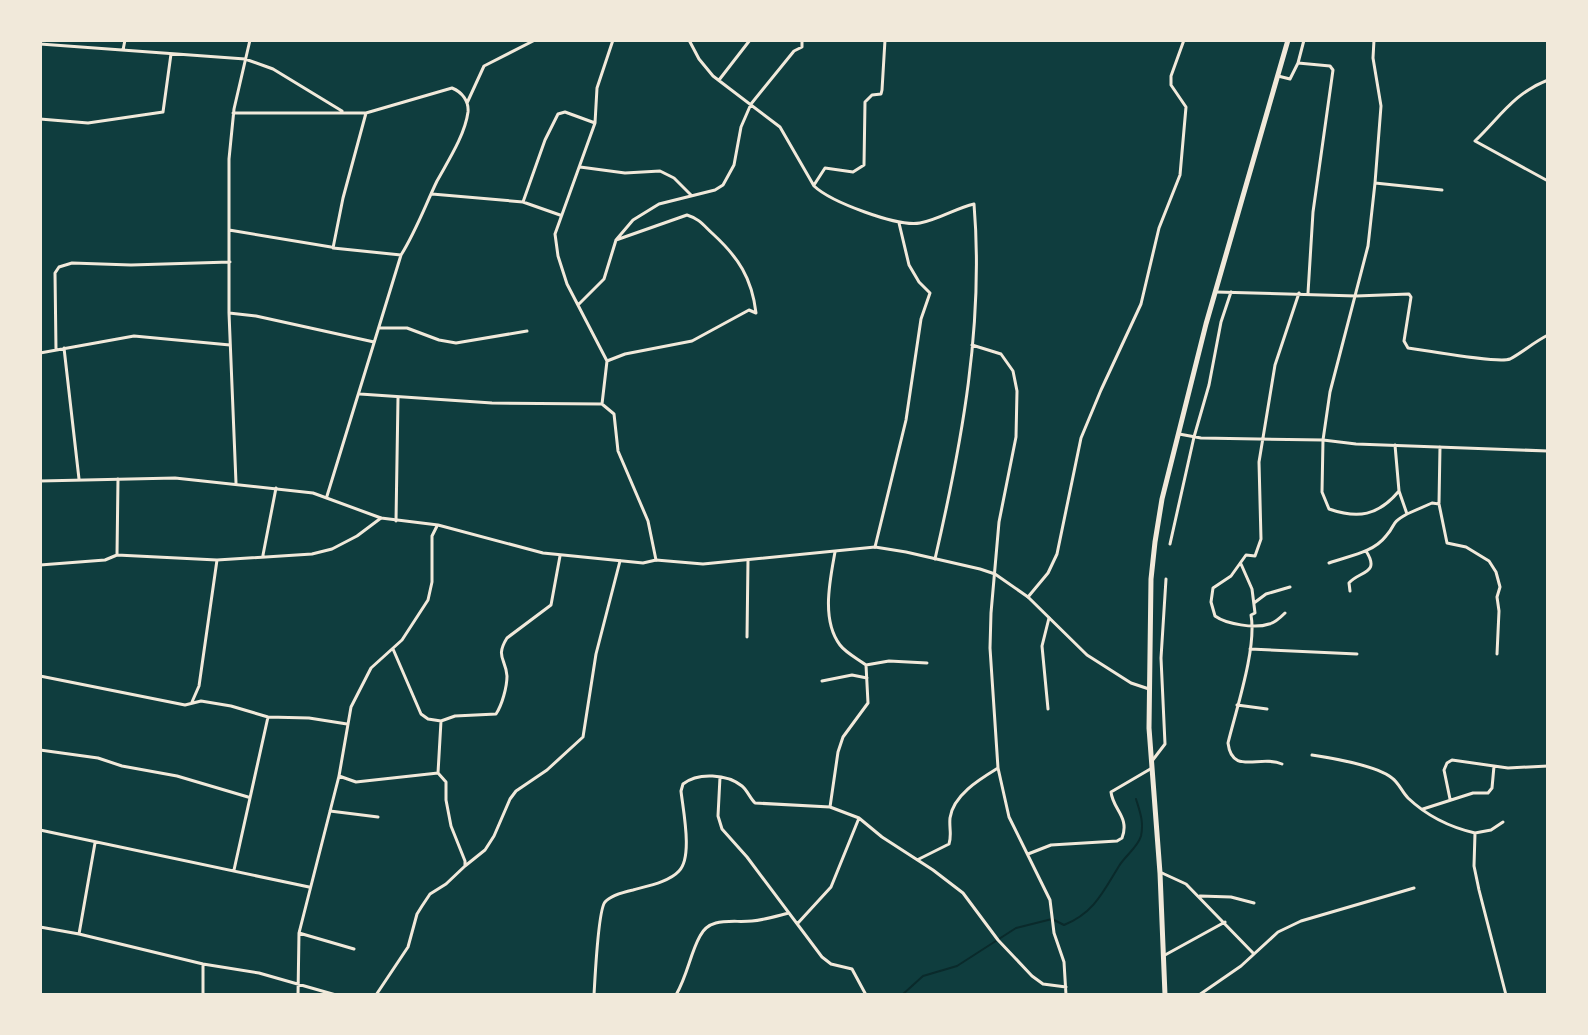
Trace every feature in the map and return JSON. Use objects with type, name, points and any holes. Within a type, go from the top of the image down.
[{"type":"highway","points":[[1165,995],[1149,689],[1151,579],[1155,542],[1162,499],[1216,292],[1288,40]]},
{"type":"street","points":[[123,50],[125,40]]},
{"type":"street","points":[[236,483],[229,313],[229,159],[233,113],[250,40]]},
{"type":"street","points":[[467,103],[484,66],[535,40]]},
{"type":"street","points":[[602,404],[607,361],[567,284],[555,234],[595,123],[597,88],[612,42],[604,40]]},
{"type":"street","points":[[689,40],[699,59],[719,80],[780,127],[814,186],[821,192],[899,223],[925,221],[952,209],[974,204],[978,277],[963,430],[935,559]]},
{"type":"street","points":[[719,80],[750,40]]},
{"type":"street","points":[[579,304],[604,279],[616,240],[642,213],[659,204],[715,190],[723,185],[734,165],[741,127],[751,104],[794,51],[802,47],[802,40]]},
{"type":"street","points":[[814,186],[822,171],[829,167],[853,172],[864,165],[865,102],[872,95],[881,94],[885,40]]},
{"type":"street","points":[[1028,597],[1048,573],[1057,554],[1081,438],[1141,304],[1159,228],[1180,175],[1186,107],[1171,85],[1171,76],[1184,40]]},
{"type":"street","points":[[1278,76],[1290,79],[1304,40]]},
{"type":"street","points":[[1374,40],[1373,58],[1381,106],[1368,246],[1330,392],[1323,440],[1322,492],[1329,509],[1347,516],[1364,516],[1399,491]]},
{"type":"street","points":[[40,44],[245,59],[273,69],[345,112]]},
{"type":"street","points":[[40,119],[88,123],[158,115],[166,104],[171,54]]},
{"type":"street","points":[[1298,63],[1330,66],[1333,70],[1313,212],[1308,293]]},
{"type":"street","points":[[1548,80],[1520,95],[1475,141],[1548,181]]},
{"type":"street","points":[[233,113],[366,113],[452,88],[461,92],[467,103],[468,113],[418,227],[401,255],[327,496]]},
{"type":"street","points":[[523,202],[545,140],[558,114],[565,112],[595,123]]},
{"type":"street","points":[[333,248],[366,113]]},
{"type":"street","points":[[580,167],[625,173],[660,171],[674,178],[691,195]]},
{"type":"street","points":[[1375,183],[1442,190]]},
{"type":"street","points":[[432,194],[523,202],[560,215]]},
{"type":"street","points":[[607,361],[625,354],[682,344],[749,310],[756,313],[747,275],[727,246],[695,217],[687,215],[616,240]]},
{"type":"street","points":[[875,547],[906,420],[921,319],[930,293],[909,265],[899,223]]},
{"type":"street","points":[[229,230],[333,248],[401,255]]},
{"type":"street","points":[[56,350],[55,273],[59,267],[72,263],[230,262]]},
{"type":"street","points":[[1216,292],[1356,296],[1409,294],[1404,341],[1408,348],[1505,361],[1530,343],[1548,335]]},
{"type":"street","points":[[1170,544],[1209,385],[1221,322],[1231,292]]},
{"type":"street","points":[[1285,613],[1268,625],[1221,621],[1212,609],[1213,588],[1231,576],[1246,555],[1255,556],[1261,539],[1259,462],[1277,356],[1299,293]]},
{"type":"street","points":[[229,313],[375,342]]},
{"type":"street","points":[[379,328],[407,328],[456,343],[527,331]]},
{"type":"street","points":[[40,353],[134,336],[231,345]]},
{"type":"street","points":[[972,345],[1001,354],[1013,371],[1017,391],[1016,437],[999,522],[990,648],[998,768],[1003,800],[1050,900],[1054,933],[1064,962],[1066,995]]},
{"type":"street","points":[[64,348],[79,480]]},
{"type":"street","points":[[359,394],[560,405],[602,404],[614,414],[618,451],[648,521],[656,560]]},
{"type":"street","points":[[396,521],[398,398]]},
{"type":"street","points":[[1179,434],[1548,451]]},
{"type":"street","points":[[1395,445],[1399,491],[1407,514]]},
{"type":"street","points":[[1440,447],[1439,504],[1447,543],[1466,547],[1489,561],[1500,580],[1497,654]]},
{"type":"street","points":[[40,481],[175,478],[276,488],[327,496],[381,518],[438,525],[560,556],[643,563],[656,560],[703,564],[875,547],[995,574],[1028,597],[1087,655],[1131,683],[1149,689]]},
{"type":"street","points":[[117,555],[118,479]]},
{"type":"street","points":[[262,557],[276,488]]},
{"type":"street","points":[[1329,563],[1366,551],[1387,536],[1394,521],[1432,503],[1439,504]]},
{"type":"street","points":[[40,565],[105,560],[117,555],[217,560],[312,554],[332,549],[357,536],[381,518]]},
{"type":"street","points":[[298,995],[299,933],[339,776],[351,707],[371,668],[402,640],[428,600],[432,582],[432,536],[438,525]]},
{"type":"street","points":[[1350,591],[1349,583],[1354,577],[1365,574],[1371,566],[1366,551]]},
{"type":"street","points":[[835,552],[828,588],[831,620],[840,645],[866,665],[889,661],[927,663]]},
{"type":"street","points":[[393,649],[421,714],[428,719],[441,721],[455,716],[496,714],[507,679],[501,656],[503,645],[507,638],[551,605],[560,556]]},
{"type":"street","points":[[192,702],[199,686],[217,560]]},
{"type":"street","points":[[747,637],[748,560]]},
{"type":"street","points":[[376,995],[408,947],[417,914],[430,894],[485,850],[516,791],[547,770],[583,737],[596,654],[620,561]]},
{"type":"street","points":[[1241,564],[1252,589],[1255,613],[1251,615],[1250,649],[1228,754],[1241,762],[1270,760],[1282,764]]},
{"type":"street","points":[[1027,855],[1051,845],[1117,841],[1122,838],[1124,817],[1111,798],[1111,792],[1152,764],[1165,744],[1161,658],[1166,579]]},
{"type":"street","points":[[1254,603],[1266,594],[1290,587]]},
{"type":"street","points":[[1048,709],[1042,646],[1049,618]]},
{"type":"street","points":[[1250,649],[1357,654]]},
{"type":"street","points":[[1150,660],[1161,658]]},
{"type":"street","points":[[830,807],[833,770],[843,737],[868,703],[866,665]]},
{"type":"street","points":[[822,681],[852,675],[867,678]]},
{"type":"street","points":[[40,676],[185,705],[192,702],[231,706],[268,717],[309,718],[347,724]]},
{"type":"street","points":[[1237,705],[1267,709]]},
{"type":"street","points":[[234,870],[268,717]]},
{"type":"street","points":[[441,721],[438,773],[446,782],[451,826],[465,866]]},
{"type":"street","points":[[40,750],[98,758],[122,766],[177,776],[248,797]]},
{"type":"street","points":[[1312,755],[1342,760],[1391,777],[1408,798],[1451,828],[1475,833],[1491,830],[1503,822]]},
{"type":"street","points":[[1450,799],[1444,770],[1449,761],[1516,769],[1548,766]]},
{"type":"street","points":[[1423,809],[1473,793],[1488,793],[1492,788],[1494,766]]},
{"type":"street","points":[[918,860],[949,844],[950,818],[955,806],[969,788],[998,768]]},
{"type":"street","points":[[339,776],[356,782],[438,773]]},
{"type":"street","points":[[594,995],[600,941],[598,916],[605,901],[680,871],[686,850],[681,791],[683,784],[697,777],[720,777],[742,786],[755,803],[830,807],[859,818],[963,893],[998,940],[1032,976],[1043,984],[1066,987]]},
{"type":"street","points":[[720,777],[718,816],[722,829],[747,857],[822,957],[831,964],[846,966],[854,971],[866,995]]},
{"type":"street","points":[[330,811],[378,817]]},
{"type":"street","points":[[798,923],[831,887],[859,818]]},
{"type":"street","points":[[40,830],[309,887]]},
{"type":"street","points":[[1475,833],[1476,878],[1506,995]]},
{"type":"street","points":[[79,934],[95,843]]},
{"type":"street","points":[[1160,873],[1186,884],[1200,896],[1254,954]]},
{"type":"street","points":[[1199,995],[1241,966],[1278,932],[1301,921],[1414,888]]},
{"type":"street","points":[[1200,896],[1231,897],[1254,903]]},
{"type":"street","points":[[676,995],[690,967],[697,941],[708,926],[720,921],[753,921],[789,913]]},
{"type":"street","points":[[1163,956],[1225,922]]},
{"type":"street","points":[[40,927],[296,983],[336,995]]},
{"type":"street","points":[[299,933],[354,949]]},
{"type":"street","points":[[203,964],[203,995]]},
{"type":"waterway","points":[[902,995],[923,976],[957,966],[1016,928],[1052,919],[1064,925],[1083,914],[1097,901],[1139,840],[1142,822],[1136,799]]}]
